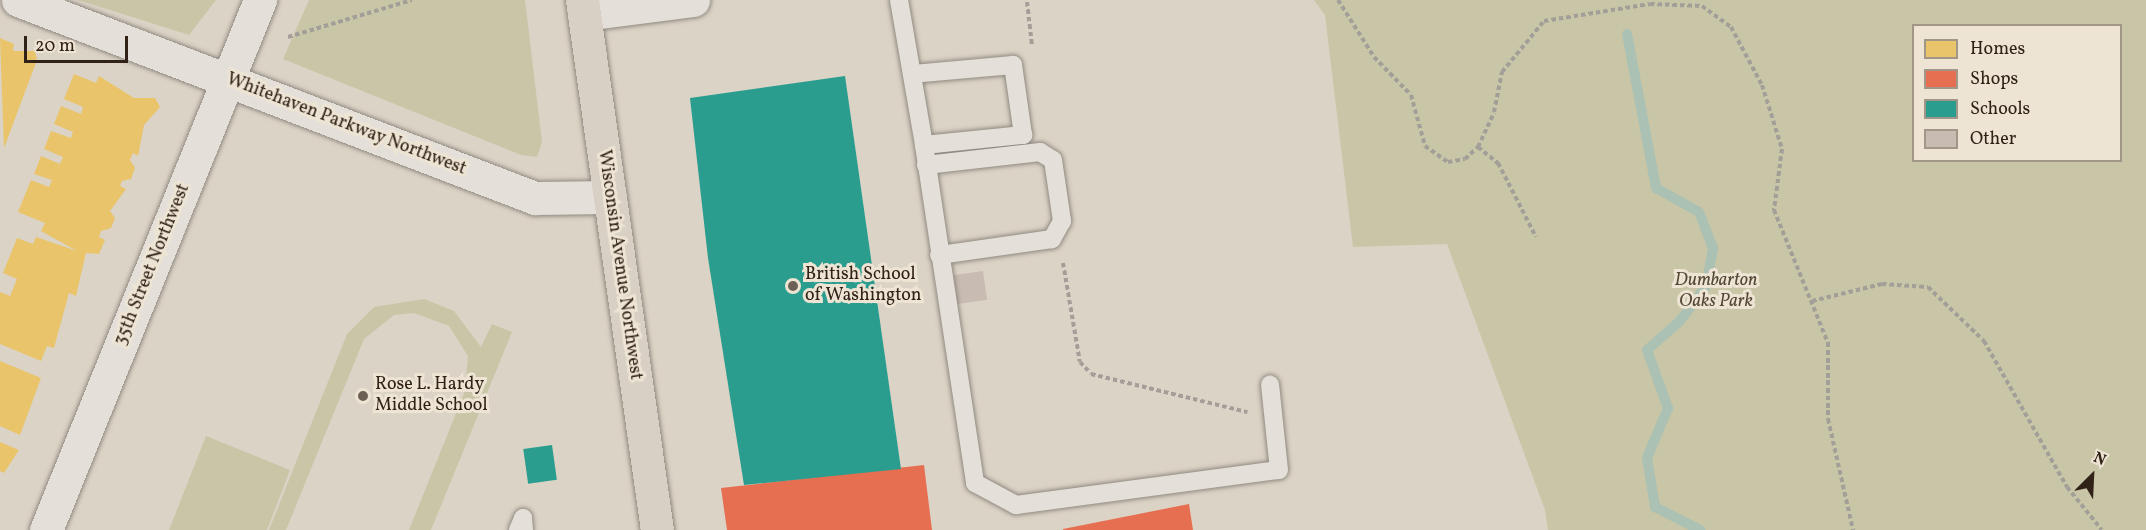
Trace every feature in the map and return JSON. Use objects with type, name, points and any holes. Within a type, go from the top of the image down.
[{"type":"main road","name":"Wisconsin Avenue Northwest","points":[[583,7],[657,530]]},
{"type":"street","name":"Whitehaven Parkway Northwest","points":[[18,0],[535,198],[610,197]]},
{"type":"street","name":"35th Street Northwest","points":[[46,530],[260,0]]},
{"type":"street","points":[[583,7],[693,0]]},
{"type":"lane","points":[[898,0],[913,74],[975,483],[1016,505],[1279,470],[1270,384]]},
{"type":"lane","points":[[913,74],[1013,65],[1023,135],[924,146]]},
{"type":"lane","points":[[926,165],[1040,152],[1053,160],[1062,221],[1052,239],[939,255]]},
{"type":"lane","points":[[518,530],[522,518],[524,530]]},
{"type":"path","points":[[288,37],[412,0]]},
{"type":"path","points":[[1338,0],[1374,57],[1411,95],[1425,146],[1448,162],[1465,159],[1478,147],[1494,112],[1502,72],[1544,21],[1650,4],[1702,6],[1731,27],[1761,85],[1782,149],[1774,210],[1828,343],[1828,419],[1853,530]]},
{"type":"path","points":[[1478,147],[1498,163],[1536,237]]},
{"type":"path","points":[[1058,230],[1080,362],[1091,374],[1274,418]]},
{"type":"path","points":[[1812,301],[1882,284],[1929,287],[1984,341],[2067,487],[2102,530]]},
{"type":"green space","points":[[78,0],[216,0],[189,35]]},
{"type":"green space","points":[[309,0],[525,0],[542,142],[537,157],[521,155],[283,59]]},
{"type":"green space","name":"Dumbarton Oaks Park","points":[[1314,0],[2146,0],[2146,530],[1548,530],[1545,510],[1447,244],[1353,247],[1325,15]]},
{"type":"green space","points":[[424,299],[454,311],[481,347],[492,324],[512,332],[431,530],[409,530],[465,391],[468,356],[449,326],[414,313],[394,315],[364,339],[286,530],[269,530],[347,334],[374,307]]},
{"type":"green space","points":[[206,436],[290,470],[267,530],[169,530]]},
{"type":"building: Homes","points":[[0,38],[14,44],[13,51],[35,51],[37,60],[4,148]]},
{"type":"building: Homes","points":[[74,74],[96,83],[99,76],[134,98],[155,98],[160,107],[144,125],[138,156],[133,153],[130,160],[135,168],[131,179],[122,181],[120,186],[126,189],[110,211],[115,218],[111,228],[101,231],[99,237],[105,240],[99,254],[86,253],[76,296],[69,293],[54,348],[47,346],[41,361],[0,344],[0,292],[10,296],[17,279],[3,273],[17,238],[33,244],[36,237],[77,251],[41,231],[45,223],[18,212],[31,180],[49,187],[52,180],[34,174],[41,156],[60,164],[63,157],[44,149],[51,131],[71,138],[73,132],[54,124],[61,106],[81,114],[83,107],[64,99]]},
{"type":"building: Homes","points":[[0,361],[41,378],[20,435],[0,426]]},
{"type":"building: Homes","points":[[0,442],[19,450],[4,473],[0,471]]},
{"type":"building: Shops","points":[[924,465],[932,530],[727,530],[721,488]]},
{"type":"building: Shops","points":[[1189,504],[1193,530],[1063,530],[1063,529]]},
{"type":"building: Schools","name":"British School of Washington","points":[[845,76],[901,469],[744,485],[708,258],[690,98]]},
{"type":"building: Schools","points":[[552,445],[557,480],[528,484],[523,449]]},
{"type":"building: Other","points":[[983,271],[987,300],[957,304],[953,275]]},
{"type":"waterway","points":[[1627,34],[1656,188],[1699,212],[1713,248],[1706,286],[1680,321],[1647,350],[1668,408],[1647,458],[1655,507],[1700,530]]},
{"type":"place","name":"British School of Washington","points":[[793,286]]},
{"type":"place","name":"Rose L. Hardy Middle School","points":[[363,396]]}]
